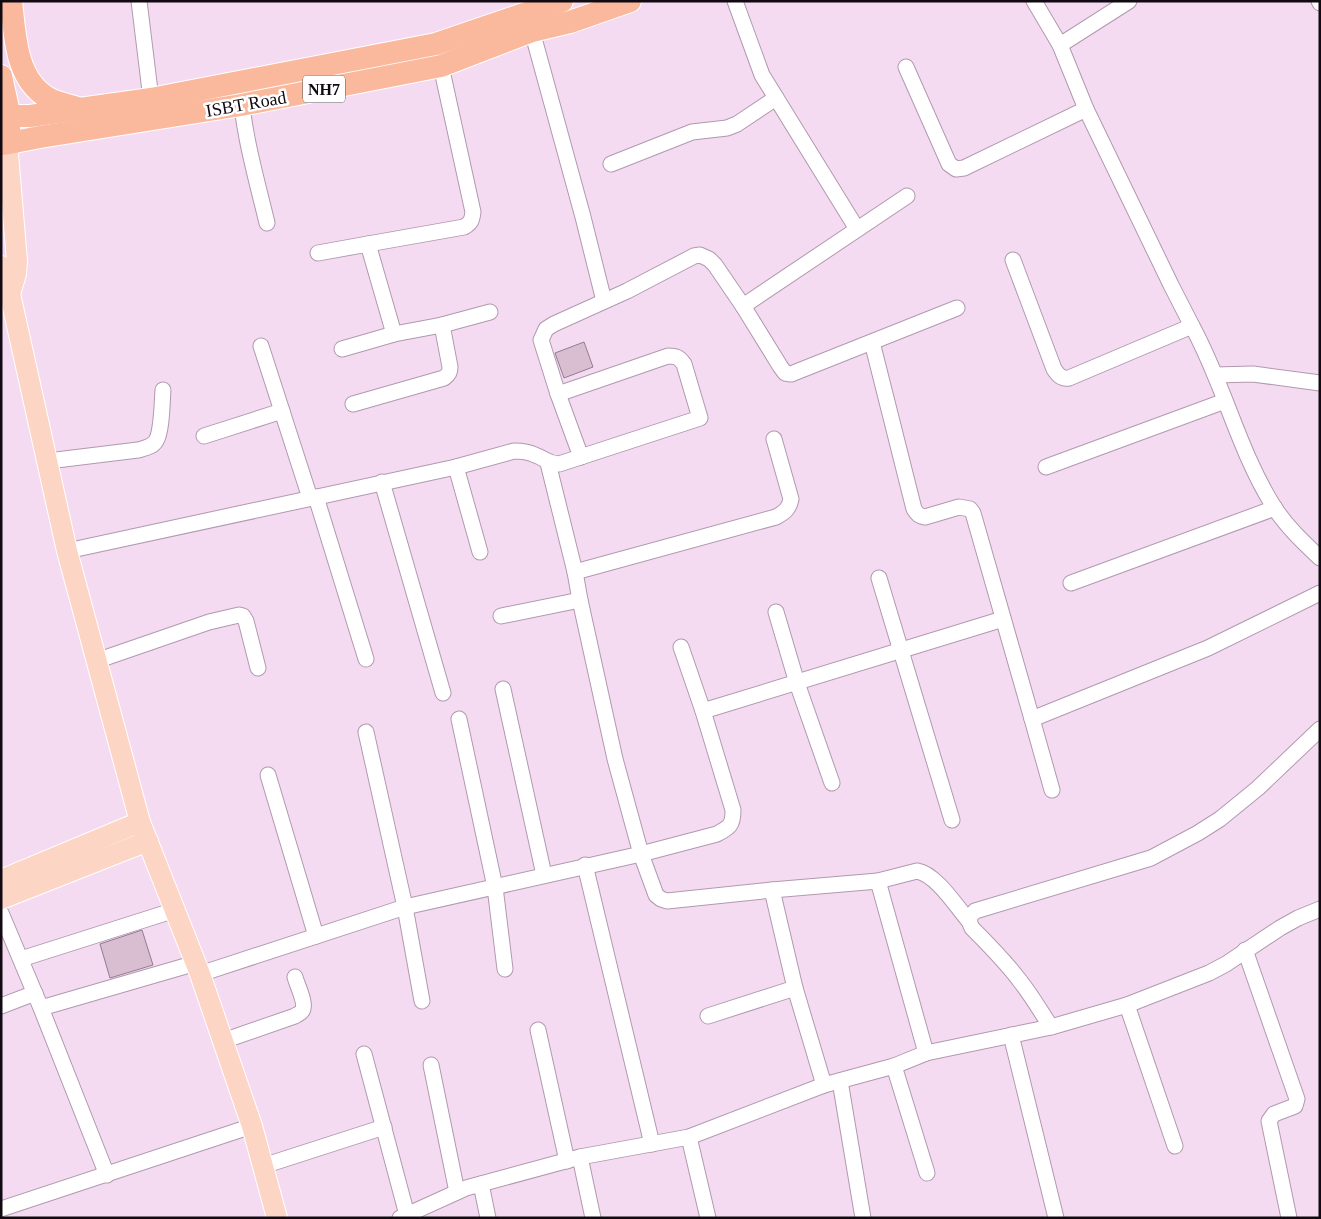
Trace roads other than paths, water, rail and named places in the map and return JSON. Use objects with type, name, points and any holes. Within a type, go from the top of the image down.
[{"type":"highway","points":[[11,1],[18,56],[32,85],[48,98],[80,109]]},
{"type":"highway","name":"NH7","points":[[5,116],[30,116],[151,100],[436,44],[562,1]]},
{"type":"highway","name":"ISBT Road","points":[[5,144],[241,106],[441,66],[532,31],[570,22],[630,1]]},
{"type":"highway","points":[[1,76],[5,116],[5,144]]},
{"type":"main road","points":[[5,144],[8,154],[17,261],[16,274],[10,294]]},
{"type":"main road","points":[[1,266],[10,294],[67,552],[144,832],[198,968],[252,1126],[277,1218]]},
{"type":"main road","points":[[1,880],[144,832]]},
{"type":"main road","points":[[1,899],[144,832]]},
{"type":"street","points":[[139,1],[151,100]]},
{"type":"street","points":[[734,1],[762,75],[857,229]]},
{"type":"street","points":[[1034,1],[1060,46],[1086,109],[1215,375],[1224,401],[1260,484],[1287,524],[1320,558]]},
{"type":"street","points":[[1060,46],[1129,1]]},
{"type":"street","points":[[532,31],[604,301]]},
{"type":"street","points":[[318,253],[464,227],[469,224],[473,212],[441,66]]},
{"type":"street","points":[[906,67],[948,164],[956,169],[964,168],[1086,109]]},
{"type":"street","points":[[240,82],[241,106],[266,223]]},
{"type":"street","points":[[611,164],[692,132],[718,129],[737,124],[776,98]]},
{"type":"street","points":[[743,306],[907,196]]},
{"type":"street","points":[[368,244],[394,334]]},
{"type":"street","points":[[581,457],[558,394],[542,340],[546,329],[627,291],[694,256],[700,255],[709,259],[715,265],[780,366],[785,372],[791,374],[957,308]]},
{"type":"street","points":[[1013,260],[1054,369],[1064,379],[1192,326]]},
{"type":"street","points":[[342,349],[394,334],[442,325],[490,312]]},
{"type":"street","points":[[353,404],[444,378],[448,375],[450,366],[442,325]]},
{"type":"street","points":[[872,342],[914,509],[917,514],[925,517],[959,507],[970,509],[973,513],[1052,790]]},
{"type":"street","points":[[262,346],[282,411],[313,497],[366,659]]},
{"type":"street","points":[[67,552],[456,467],[514,451],[523,451],[536,455],[548,463],[559,464],[700,418],[684,364],[675,356],[668,356],[558,394]]},
{"type":"street","points":[[1215,375],[1254,374],[1320,383]]},
{"type":"street","points":[[48,461],[138,450],[148,447],[155,442],[159,434],[163,390]]},
{"type":"street","points":[[1046,467],[1224,401]]},
{"type":"street","points":[[204,436],[282,411]]},
{"type":"street","points":[[575,572],[776,517],[784,513],[790,507],[792,499],[774,439]]},
{"type":"street","points":[[548,463],[575,572],[615,759],[641,854],[656,895],[667,901],[878,881],[917,871],[923,872],[935,881],[969,921],[972,928],[1006,963],[1030,994],[1051,1027]]},
{"type":"street","points":[[456,467],[480,552]]},
{"type":"street","points":[[382,482],[443,693]]},
{"type":"street","points":[[1071,583],[1275,508]]},
{"type":"street","points":[[879,578],[952,820]]},
{"type":"street","points":[[1032,719],[1208,648],[1320,592]]},
{"type":"street","points":[[501,616],[580,600]]},
{"type":"street","points":[[776,612],[797,683],[832,783]]},
{"type":"street","points":[[96,661],[209,622],[239,615],[246,621],[258,668]]},
{"type":"street","points":[[703,711],[1003,619]]},
{"type":"street","points":[[41,1008],[316,936],[405,907],[641,854],[717,834],[728,828],[733,820],[733,810],[703,711],[681,647]]},
{"type":"street","points":[[504,689],[544,875]]},
{"type":"street","points":[[459,719],[495,887],[505,969]]},
{"type":"street","points":[[969,921],[970,916],[975,911],[1144,860],[1198,833],[1220,819],[1258,788],[1320,729]]},
{"type":"street","points":[[366,732],[405,907],[422,1001]]},
{"type":"street","points":[[268,774],[316,936]]},
{"type":"street","points":[[586,865],[652,1144]]},
{"type":"street","points":[[878,881],[926,1053]]},
{"type":"street","points":[[772,890],[795,988],[824,1086]]},
{"type":"street","points":[[364,1054],[384,1127],[403,1216],[466,1188],[574,1159],[689,1137],[824,1086],[894,1066],[926,1053],[1051,1027],[1127,1005],[1209,973],[1298,918],[1320,909]]},
{"type":"street","points":[[21,959],[175,910]]},
{"type":"street","points":[[1,912],[107,1175]]},
{"type":"street","points":[[1245,950],[1297,1099],[1295,1106],[1274,1114],[1268,1121],[1289,1218]]},
{"type":"street","points":[[223,1041],[300,1013],[304,1009],[304,1003],[295,977]]},
{"type":"street","points":[[708,1016],[795,988]]},
{"type":"street","points":[[1,1006],[35,993]]},
{"type":"street","points":[[1127,1005],[1175,1146]]},
{"type":"street","points":[[538,1030],[574,1159],[593,1218]]},
{"type":"street","points":[[1011,1035],[1056,1218]]},
{"type":"street","points":[[431,1066],[457,1192]]},
{"type":"street","points":[[894,1066],[927,1173]]},
{"type":"street","points":[[840,1081],[863,1218]]},
{"type":"street","points":[[1,1209],[252,1126]]},
{"type":"street","points":[[263,1166],[384,1127]]},
{"type":"street","points":[[689,1137],[708,1218]]},
{"type":"street","points":[[481,1184],[488,1218]]}]
